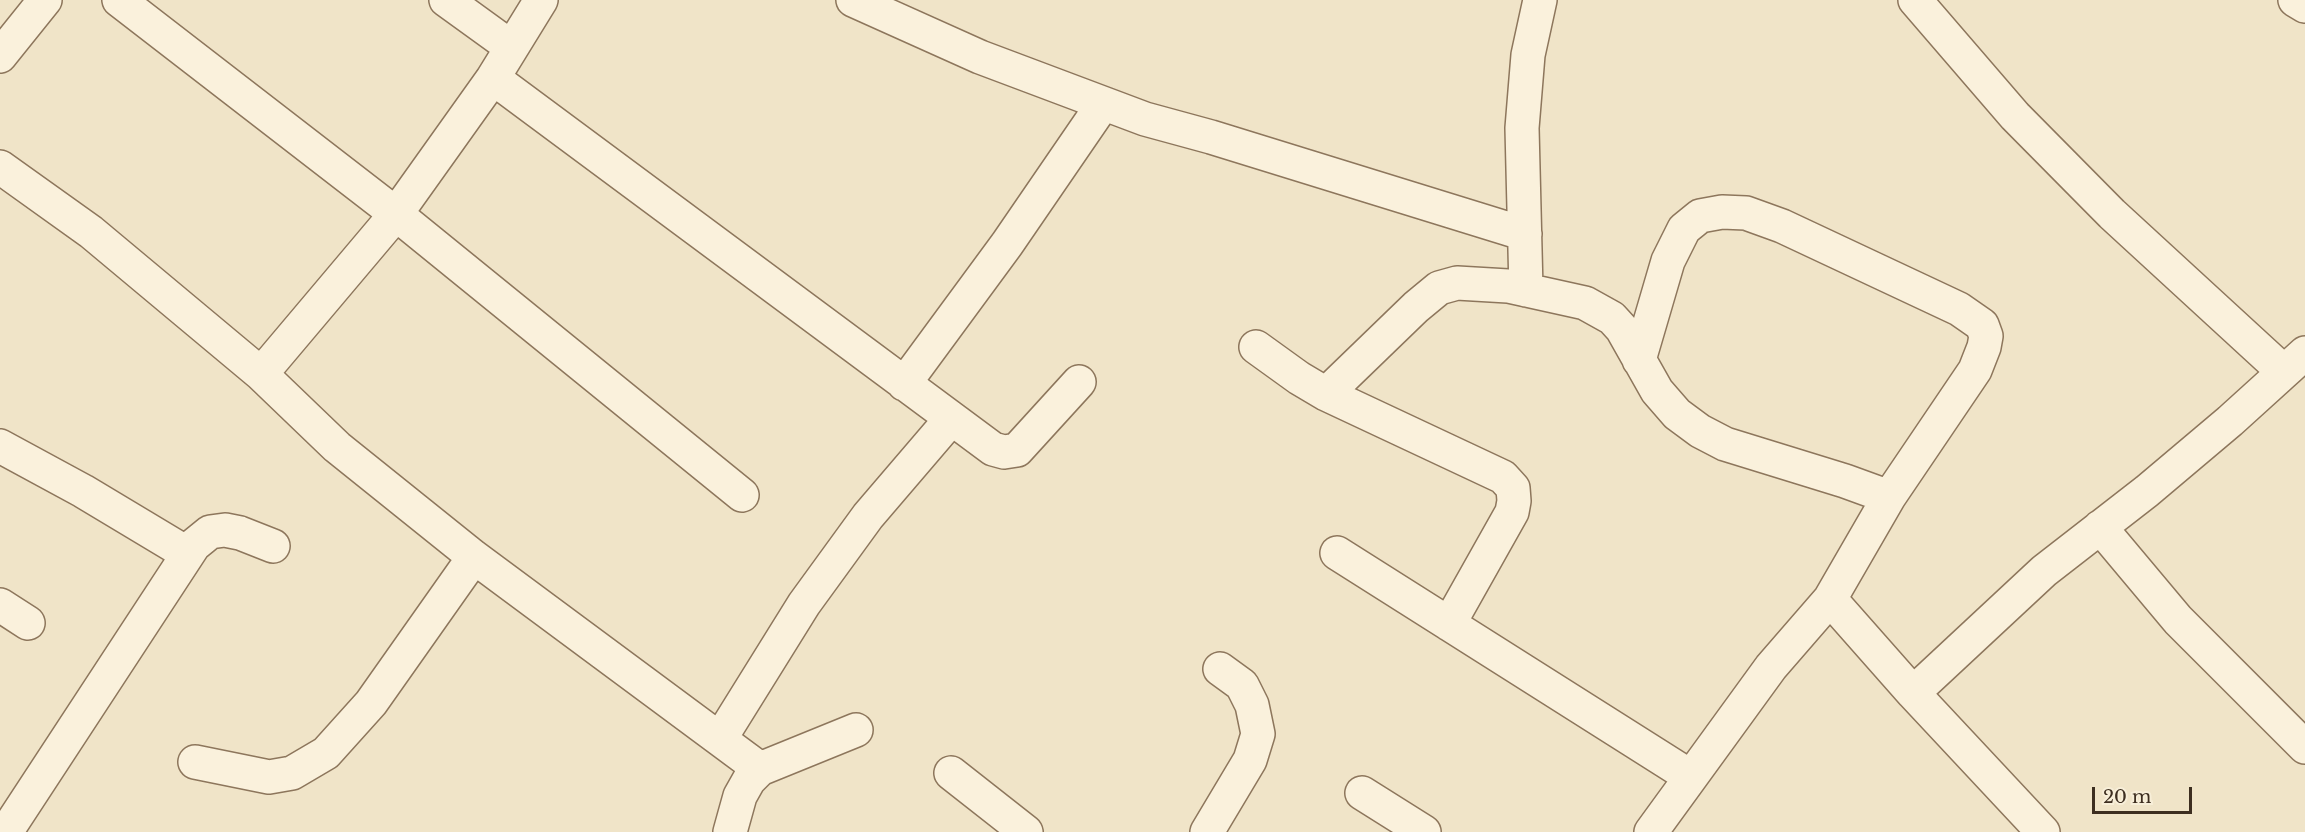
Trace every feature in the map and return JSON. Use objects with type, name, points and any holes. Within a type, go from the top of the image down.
[{"type":"street","points":[[0,56],[45,0]]},
{"type":"street","points":[[119,0],[396,214],[742,495]]},
{"type":"street","points":[[446,0],[511,47]]},
{"type":"street","points":[[261,374],[396,214],[493,78],[541,0]]},
{"type":"street","points":[[853,0],[980,57],[1145,119],[1211,137],[1525,234]]},
{"type":"street","points":[[1526,290],[1522,128],[1528,55],[1540,0]]},
{"type":"street","points":[[1913,693],[2044,571],[2147,491],[2294,363],[2112,214],[2015,116],[1915,0]]},
{"type":"street","points":[[2295,0],[2305,6]]},
{"type":"street","points":[[493,78],[993,449],[1004,452],[1017,450],[1079,382]]},
{"type":"street","points":[[904,384],[1007,244],[1103,104]]},
{"type":"street","points":[[0,167],[91,232],[261,374],[338,447],[474,557],[760,769]]},
{"type":"street","points":[[1639,360],[1668,261],[1684,229],[1700,216],[1722,212],[1746,213],[1782,226],[1959,309],[1982,325],[1986,336],[1974,370],[1889,497],[1830,599],[1771,667],[1651,832]]},
{"type":"street","points":[[1326,394],[1416,307],[1439,288],[1457,284],[1508,286],[1585,303],[1612,318],[1622,329],[1657,391],[1677,414],[1700,431],[1725,444],[1889,497]]},
{"type":"street","points":[[1256,347],[1326,394],[1503,477],[1513,489],[1514,501],[1508,520],[1449,624]]},
{"type":"street","points":[[720,739],[804,604],[868,516],[951,419]]},
{"type":"street","points":[[0,446],[83,491],[188,554]]},
{"type":"street","points":[[2100,527],[2178,620],[2305,747]]},
{"type":"street","points":[[6,832],[194,545],[210,532],[218,531],[240,533],[273,546]]},
{"type":"street","points":[[1337,553],[1691,777]]},
{"type":"street","points":[[195,762],[269,777],[292,773],[326,753],[371,703],[474,557]]},
{"type":"street","points":[[1830,599],[1913,693],[2043,832]]},
{"type":"street","points":[[0,604],[28,623]]},
{"type":"street","points":[[1207,832],[1250,760],[1258,734],[1252,705],[1242,685],[1220,669]]},
{"type":"street","points":[[730,832],[740,796],[749,780],[760,769],[856,730]]},
{"type":"street","points":[[951,773],[1026,832]]},
{"type":"street","points":[[1362,793],[1424,832]]}]
